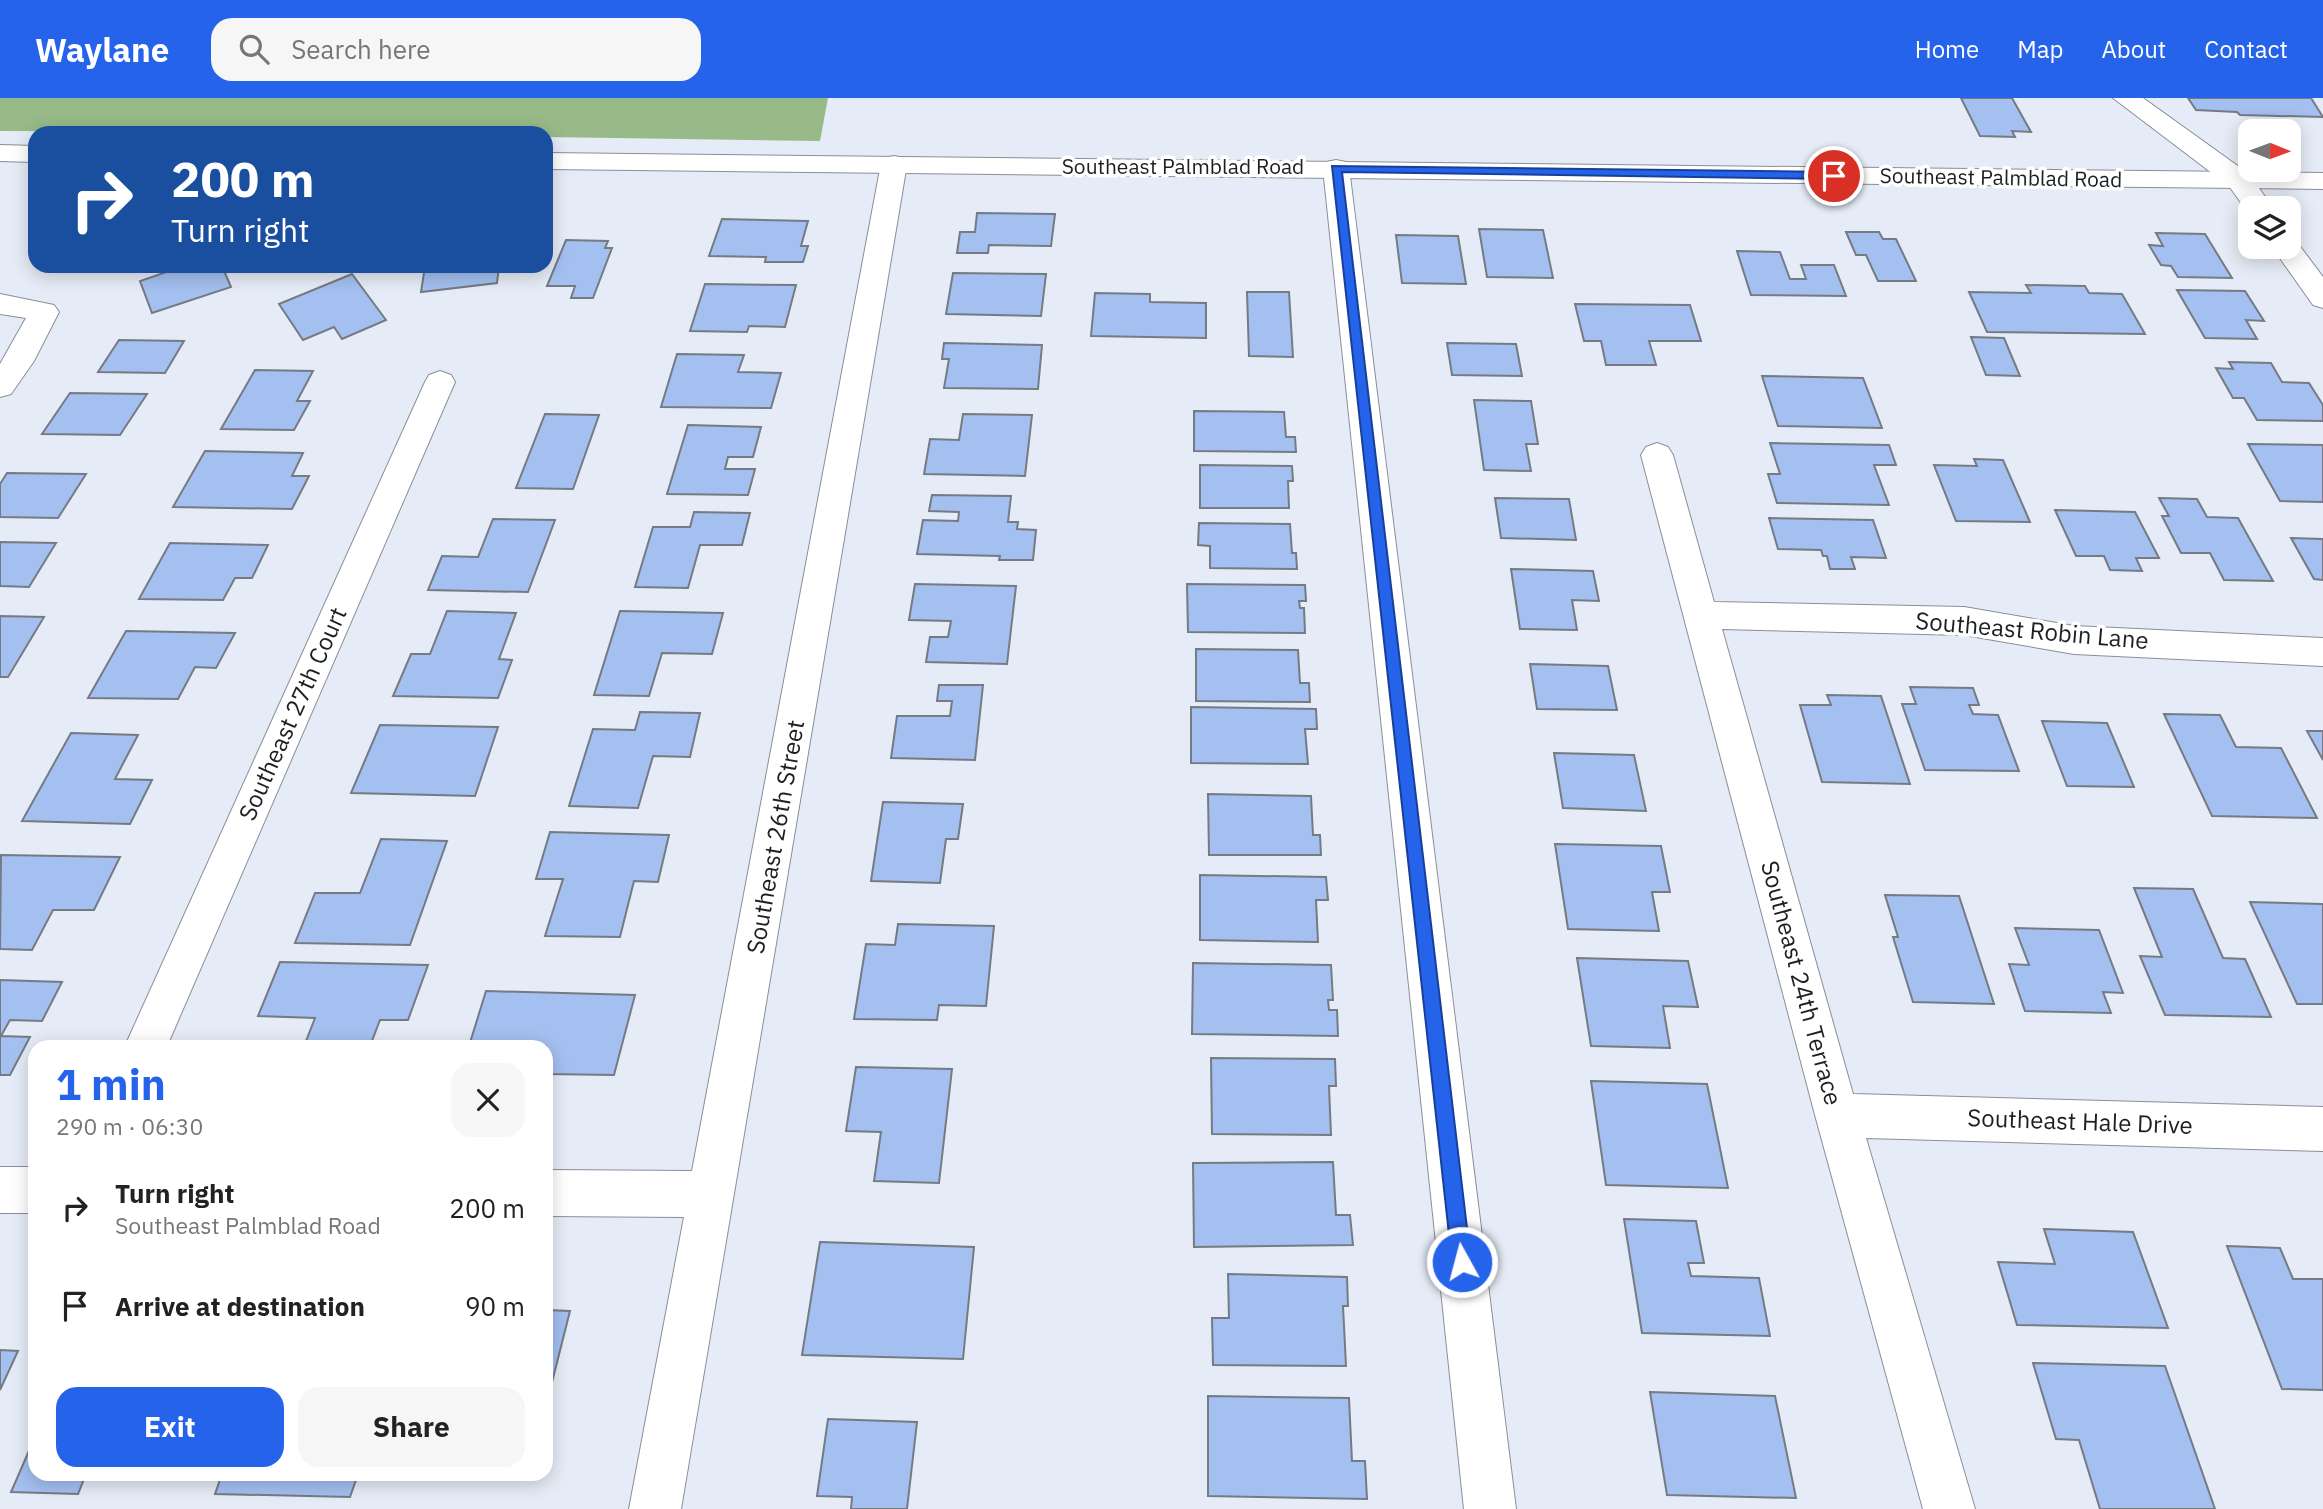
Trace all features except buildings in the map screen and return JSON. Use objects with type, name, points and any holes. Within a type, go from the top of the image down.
[{"type":"street","points":[[2126,98],[2238,179]]},
{"type":"street","points":[[0,153],[28,154]]},
{"type":"street","name":"Southeast Palmblad Road","points":[[553,161],[2238,180]]},
{"type":"street","name":"Southeast 26th Street","points":[[655,1509],[894,164]]},
{"type":"street","points":[[1336,168],[1490,1509]]},
{"type":"street","name":"Southeast Palmblad Road","points":[[2301,181],[2323,181]]},
{"type":"street","points":[[2295,259],[2323,298]]},
{"type":"street","points":[[0,304],[44,312],[23,354],[0,386]]},
{"type":"street","name":"Southeast 27th Court","points":[[149,1040],[440,382]]},
{"type":"street","name":"Southeast 24th Terrace","points":[[1657,455],[1837,1115],[1949,1509]]},
{"type":"street","name":"Southeast Robin Lane","points":[[1699,615],[1964,621],[2074,639],[2323,652]]},
{"type":"street","name":"Southeast Hale Drive","points":[[1837,1115],[2323,1129]]},
{"type":"street","points":[[0,1190],[28,1191]]},
{"type":"street","points":[[553,1193],[713,1194]]},
{"type":"green space","points":[[0,98],[828,98],[820,141],[553,137],[553,126],[28,126],[28,131],[0,131]]},
{"type":"route","points":[[1462,1262],[1336,168],[1834,176]]}]
